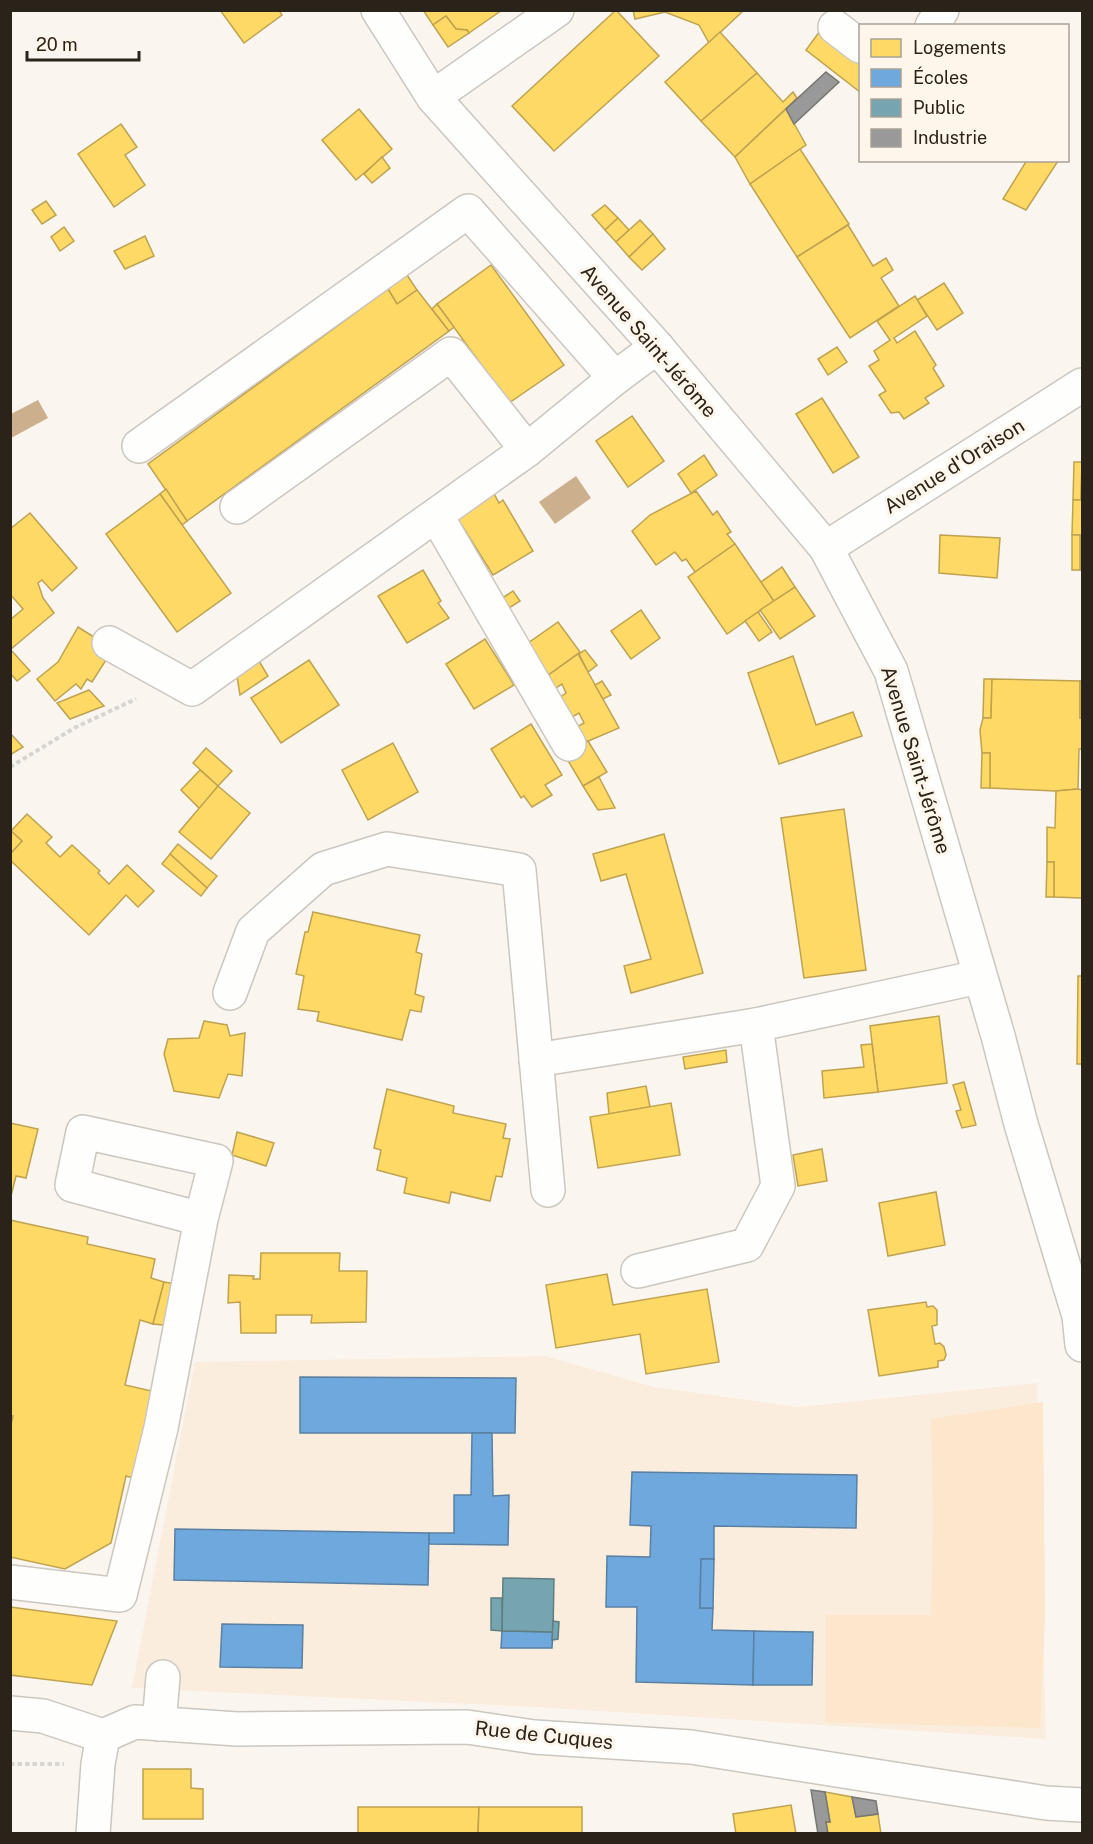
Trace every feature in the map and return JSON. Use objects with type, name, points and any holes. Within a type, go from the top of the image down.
[{"type":"street","name":"Avenue Saint-Jérôme","points":[[378,10],[433,98],[657,347],[826,548],[891,671],[998,1036],[1021,1124],[1079,1316],[1083,1345]]},
{"type":"street","points":[[433,98],[557,10]]},
{"type":"street","points":[[933,24],[942,10]]},
{"type":"street","points":[[835,27],[859,45]]},
{"type":"street","points":[[139,446],[468,211],[615,378]]},
{"type":"street","points":[[109,643],[192,689],[527,450],[657,347]]},
{"type":"street","points":[[237,507],[451,354],[527,450]]},
{"type":"street","name":"Avenue d'Oraison","points":[[826,548],[1083,385]]},
{"type":"street","points":[[436,515],[569,744]]},
{"type":"street","points":[[230,993],[253,931],[323,869],[387,849],[519,870],[548,1190]]},
{"type":"street","points":[[536,1060],[756,1025],[980,977]]},
{"type":"street","points":[[638,1271],[747,1245],[778,1186],[756,1025]]},
{"type":"street","points":[[10,1582],[120,1595],[161,1428],[201,1219]]},
{"type":"street","points":[[160,1717],[163,1677]]},
{"type":"street","points":[[10,1713],[43,1716],[101,1750],[93,1833]]},
{"type":"street","name":"Rue de Cuques","points":[[101,1750],[135,1722],[160,1717],[237,1729],[467,1727],[534,1737],[691,1747],[1046,1803],[1083,1805]]},
{"type":"path","points":[[10,767],[76,727],[142,696],[192,689]]},
{"type":"path","points":[[10,1764],[101,1750]]},
{"type":"shaded area","points":[[38,400],[48,418],[11,438],[11,414]]},
{"type":"shaded area","points":[[576,476],[591,498],[555,524],[539,502]]},
{"type":"shaded area","points":[[545,1356],[654,1387],[798,1407],[1037,1383],[1046,1739],[535,1707],[132,1688],[195,1362]]},
{"type":"shaded area","points":[[1043,1402],[1045,1615],[1040,1728],[825,1722],[826,1615],[931,1615],[933,1519],[931,1419]]},
{"type":"building: Logements","points":[[220,10],[279,10],[282,15],[244,43]]},
{"type":"building: Logements","points":[[423,10],[502,10],[469,33],[467,30],[456,29],[446,16],[433,25]]},
{"type":"building: Logements","points":[[616,10],[659,56],[554,151],[512,106]]},
{"type":"building: Logements","points":[[633,10],[744,10],[709,43],[699,25],[665,12],[635,19]]},
{"type":"building: Logements","points":[[446,16],[456,29],[467,30],[469,33],[448,47],[433,25]]},
{"type":"building: Logements","points":[[822,28],[859,57],[859,91],[806,50]]},
{"type":"building: Logements","points":[[720,32],[757,73],[701,121],[665,82]]},
{"type":"building: Logements","points":[[757,73],[783,102],[793,92],[797,98],[735,157],[701,121]]},
{"type":"building: Logements","points":[[359,109],[392,149],[356,180],[322,140]]},
{"type":"building: Logements","points":[[786,109],[806,145],[750,184],[735,157]]},
{"type":"building: Logements","points":[[121,124],[137,147],[125,155],[145,185],[114,207],[78,154]]},
{"type":"building: Logements","points":[[800,149],[849,224],[797,257],[750,184]]},
{"type":"building: Logements","points":[[382,157],[390,168],[372,183],[364,174]]},
{"type":"building: Logements","points":[[1026,162],[1057,162],[1026,210],[1003,199]]},
{"type":"building: Logements","points":[[46,201],[56,215],[42,224],[32,210]]},
{"type":"building: Logements","points":[[605,205],[618,218],[605,230],[592,215]]},
{"type":"building: Logements","points":[[618,218],[629,230],[616,242],[605,230]]},
{"type":"building: Logements","points":[[640,220],[653,234],[629,257],[616,242]]},
{"type":"building: Logements","points":[[848,225],[873,266],[886,258],[893,270],[881,278],[899,306],[850,338],[797,257]]},
{"type":"building: Logements","points":[[64,227],[74,241],[60,251],[51,237]]},
{"type":"building: Logements","points":[[653,234],[665,249],[642,270],[629,257]]},
{"type":"building: Logements","points":[[145,236],[154,256],[125,269],[114,251]]},
{"type":"building: Logements","points":[[491,265],[564,365],[509,403],[437,304]]},
{"type":"building: Logements","points":[[407,275],[417,290],[397,304],[388,289]]},
{"type":"building: Logements","points":[[944,283],[963,313],[937,330],[917,300]]},
{"type":"building: Logements","points":[[388,289],[397,304],[417,290],[449,331],[187,521],[148,464]]},
{"type":"building: Logements","points":[[915,296],[927,316],[894,338],[897,343],[915,331],[936,365],[933,368],[944,386],[925,398],[929,403],[904,419],[899,412],[891,413],[879,395],[886,391],[869,366],[879,360],[874,351],[890,340],[877,321]]},
{"type":"building: Logements","points":[[437,304],[454,327],[449,331],[432,309]]},
{"type":"building: Logements","points":[[837,347],[847,362],[828,375],[818,359]]},
{"type":"building: Logements","points":[[822,398],[859,457],[833,473],[796,414]]},
{"type":"building: Logements","points":[[632,416],[664,461],[628,487],[596,441]]},
{"type":"building: Logements","points":[[704,455],[717,475],[691,493],[678,474]]},
{"type":"building: Logements","points":[[1074,462],[1082,462],[1081,500],[1073,500]]},
{"type":"building: Logements","points":[[1082,462],[1082,570],[1080,570],[1080,535],[1072,535],[1073,500],[1081,500]]},
{"type":"building: Logements","points":[[490,486],[499,503],[503,500],[533,551],[493,575],[463,527],[455,533],[454,512]]},
{"type":"building: Logements","points":[[166,489],[187,521],[182,525],[160,494]]},
{"type":"building: Logements","points":[[696,491],[713,515],[717,511],[731,532],[727,534],[735,544],[695,572],[686,559],[682,561],[675,552],[656,565],[632,531],[650,515]]},
{"type":"building: Logements","points":[[160,494],[231,593],[177,632],[106,534]]},
{"type":"building: Logements","points":[[30,513],[77,568],[52,591],[42,580],[38,583],[43,598],[54,613],[11,649],[10,620],[23,609],[10,594],[10,529]]},
{"type":"building: Logements","points":[[940,535],[1000,538],[997,578],[939,573]]},
{"type":"building: Logements","points":[[1072,535],[1080,535],[1080,570],[1072,570]]},
{"type":"building: Logements","points":[[735,544],[774,601],[727,634],[688,577]]},
{"type":"building: Logements","points":[[782,567],[795,587],[774,601],[761,582]]},
{"type":"building: Logements","points":[[423,570],[441,601],[438,603],[449,618],[407,643],[378,596]]},
{"type":"building: Logements","points":[[795,587],[815,616],[780,639],[760,610]]},
{"type":"building: Logements","points":[[513,591],[520,601],[501,613],[495,603]]},
{"type":"building: Logements","points":[[641,610],[660,638],[631,659],[611,631]]},
{"type":"building: Logements","points":[[758,612],[772,632],[759,641],[745,621]]},
{"type":"building: Logements","points":[[558,622],[580,652],[540,681],[521,648]]},
{"type":"building: Logements","points":[[78,627],[113,649],[92,682],[87,679],[81,689],[76,684],[55,701],[37,679],[58,662]]},
{"type":"building: Logements","points":[[485,639],[514,685],[474,709],[446,664]]},
{"type":"building: Logements","points":[[10,649],[30,671],[17,681],[10,673]]},
{"type":"building: Logements","points":[[585,650],[597,665],[588,672],[579,654]]},
{"type":"building: Logements","points":[[578,654],[619,728],[586,742],[577,727],[584,723],[579,713],[565,721],[553,702],[566,693],[562,684],[548,693],[540,681]]},
{"type":"building: Logements","points":[[793,656],[816,725],[853,712],[862,736],[779,764],[748,673]]},
{"type":"building: Logements","points":[[309,660],[339,705],[281,743],[251,698]]},
{"type":"building: Logements","points":[[259,661],[268,676],[240,695],[237,676]]},
{"type":"building: Logements","points":[[984,679],[992,679],[991,718],[983,718]]},
{"type":"building: Logements","points":[[992,679],[1080,681],[1082,749],[1079,749],[1078,789],[1056,791],[990,788],[990,753],[982,753],[980,730],[983,718],[991,718]]},
{"type":"building: Logements","points":[[602,681],[611,695],[603,699],[595,685]]},
{"type":"building: Logements","points":[[1080,681],[1082,681],[1082,718],[1080,718]]},
{"type":"building: Logements","points":[[89,690],[104,706],[70,719],[57,703]]},
{"type":"building: Logements","points":[[531,724],[562,775],[545,785],[552,795],[532,807],[524,796],[521,798],[491,749]]},
{"type":"building: Logements","points":[[10,733],[23,747],[10,755]]},
{"type":"building: Logements","points":[[588,741],[607,772],[583,786],[563,752]]},
{"type":"building: Logements","points":[[393,743],[418,792],[368,820],[342,770]]},
{"type":"building: Logements","points":[[206,748],[232,771],[218,786],[193,763]]},
{"type":"building: Logements","points":[[982,753],[990,753],[990,788],[981,788]]},
{"type":"building: Logements","points":[[200,770],[218,786],[200,809],[181,790]]},
{"type":"building: Logements","points":[[599,777],[615,808],[598,810],[583,786]]},
{"type":"building: Logements","points":[[218,786],[250,813],[211,859],[179,832]]},
{"type":"building: Logements","points":[[1082,790],[1082,898],[1054,897],[1054,862],[1047,862],[1047,827],[1055,828],[1056,791]]},
{"type":"building: Logements","points":[[844,809],[866,970],[804,978],[781,818]]},
{"type":"building: Logements","points":[[27,814],[52,837],[46,843],[60,857],[72,845],[100,871],[98,873],[109,884],[127,865],[154,891],[138,907],[126,895],[89,935],[10,860],[10,854],[22,841],[11,831]]},
{"type":"building: Logements","points":[[10,832],[22,841],[10,854]]},
{"type":"building: Logements","points":[[664,834],[703,973],[631,993],[624,966],[651,959],[626,874],[601,881],[593,854]]},
{"type":"building: Logements","points":[[178,844],[217,876],[207,888],[170,854]]},
{"type":"building: Logements","points":[[170,854],[207,888],[201,896],[162,864]]},
{"type":"building: Logements","points":[[1047,862],[1054,862],[1054,897],[1046,897]]},
{"type":"building: Logements","points":[[313,912],[420,935],[416,952],[422,954],[415,994],[424,997],[421,1012],[410,1010],[402,1040],[317,1021],[319,1012],[298,1009],[304,976],[296,974],[305,932],[308,932]]},
{"type":"building: Logements","points":[[1078,976],[1082,976],[1082,1064],[1077,1064]]},
{"type":"building: Logements","points":[[939,1016],[947,1083],[878,1092],[870,1026]]},
{"type":"building: Logements","points":[[204,1021],[227,1025],[230,1036],[245,1033],[242,1076],[228,1074],[219,1098],[174,1091],[164,1054],[168,1039],[199,1038]]},
{"type":"building: Logements","points":[[872,1044],[878,1092],[824,1098],[822,1071],[864,1067],[861,1045]]},
{"type":"building: Logements","points":[[726,1050],[727,1062],[685,1069],[683,1057]]},
{"type":"building: Logements","points":[[964,1082],[976,1125],[962,1128],[956,1111],[961,1110],[953,1085]]},
{"type":"building: Logements","points":[[646,1086],[650,1107],[609,1114],[607,1093]]},
{"type":"building: Logements","points":[[387,1089],[454,1106],[453,1113],[506,1124],[503,1138],[510,1139],[502,1177],[496,1176],[490,1201],[451,1192],[449,1203],[404,1193],[407,1178],[377,1170],[381,1150],[374,1148]]},
{"type":"building: Logements","points":[[671,1103],[680,1155],[598,1168],[590,1117]]},
{"type":"building: Logements","points":[[10,1123],[38,1129],[26,1178],[16,1176],[10,1200]]},
{"type":"building: Logements","points":[[237,1132],[274,1143],[266,1166],[232,1155]]},
{"type":"building: Logements","points":[[822,1149],[827,1181],[798,1186],[793,1155]]},
{"type":"building: Logements","points":[[936,1192],[945,1245],[888,1256],[879,1203]]},
{"type":"building: Logements","points":[[10,1220],[88,1237],[87,1244],[155,1259],[151,1278],[164,1282],[153,1324],[140,1320],[125,1385],[156,1392],[136,1479],[126,1476],[111,1543],[65,1569],[10,1557],[10,1429],[13,1416],[10,1415]]},
{"type":"building: Logements","points":[[261,1253],[340,1253],[339,1271],[367,1271],[366,1322],[311,1323],[312,1315],[276,1315],[276,1333],[241,1333],[240,1302],[228,1303],[229,1275],[254,1276],[253,1279],[260,1279]]},
{"type":"building: Logements","points":[[607,1274],[613,1305],[707,1289],[719,1362],[646,1374],[640,1334],[556,1348],[546,1285]]},
{"type":"building: Logements","points":[[164,1282],[182,1285],[172,1320],[163,1325],[153,1324]]},
{"type":"building: Logements","points":[[926,1302],[927,1307],[933,1306],[937,1310],[937,1325],[932,1326],[935,1344],[940,1343],[944,1347],[946,1355],[944,1360],[938,1361],[938,1367],[879,1376],[868,1310]]},
{"type":"building: Logements","points":[[10,1607],[117,1621],[92,1685],[10,1675]]},
{"type":"building: Logements","points":[[143,1769],[191,1769],[191,1788],[203,1789],[203,1819],[143,1819]]},
{"type":"building: Logements","points":[[825,1792],[852,1797],[856,1817],[878,1814],[881,1834],[828,1834],[826,1822],[830,1822]]},
{"type":"building: Logements","points":[[791,1805],[796,1834],[736,1834],[733,1814]]},
{"type":"building: Logements","points":[[358,1807],[479,1807],[478,1834],[358,1834]]},
{"type":"building: Logements","points":[[479,1807],[582,1807],[582,1834],[478,1834]]},
{"type":"building: Écoles","points":[[300,1377],[516,1378],[515,1433],[300,1433]]},
{"type":"building: Écoles","points":[[472,1433],[492,1433],[493,1496],[509,1495],[508,1545],[429,1544],[429,1533],[454,1533],[454,1495],[471,1495]]},
{"type":"building: Écoles","points":[[632,1472],[857,1475],[856,1528],[714,1526],[714,1559],[701,1559],[700,1608],[713,1608],[712,1630],[754,1631],[753,1685],[636,1682],[637,1607],[606,1607],[607,1556],[650,1557],[651,1526],[630,1525]]},
{"type":"building: Écoles","points":[[175,1529],[429,1533],[428,1585],[174,1580]]},
{"type":"building: Écoles","points":[[701,1559],[714,1559],[713,1608],[700,1608]]},
{"type":"building: Écoles","points":[[222,1624],[303,1625],[302,1668],[220,1667]]},
{"type":"building: Écoles","points":[[502,1631],[553,1632],[552,1648],[501,1648]]},
{"type":"building: Écoles","points":[[754,1631],[813,1632],[812,1685],[753,1685]]},
{"type":"building: Public","points":[[503,1578],[554,1579],[553,1632],[502,1631]]},
{"type":"building: Public","points":[[491,1598],[502,1598],[502,1631],[491,1630]]},
{"type":"building: Public","points":[[553,1621],[559,1622],[558,1639],[552,1640]]},
{"type":"building: Industrie","points":[[826,72],[839,82],[794,124],[786,109]]},
{"type":"building: Industrie","points":[[811,1790],[825,1792],[830,1822],[826,1822],[828,1834],[818,1834]]},
{"type":"building: Industrie","points":[[852,1797],[876,1801],[878,1814],[856,1817]]}]
